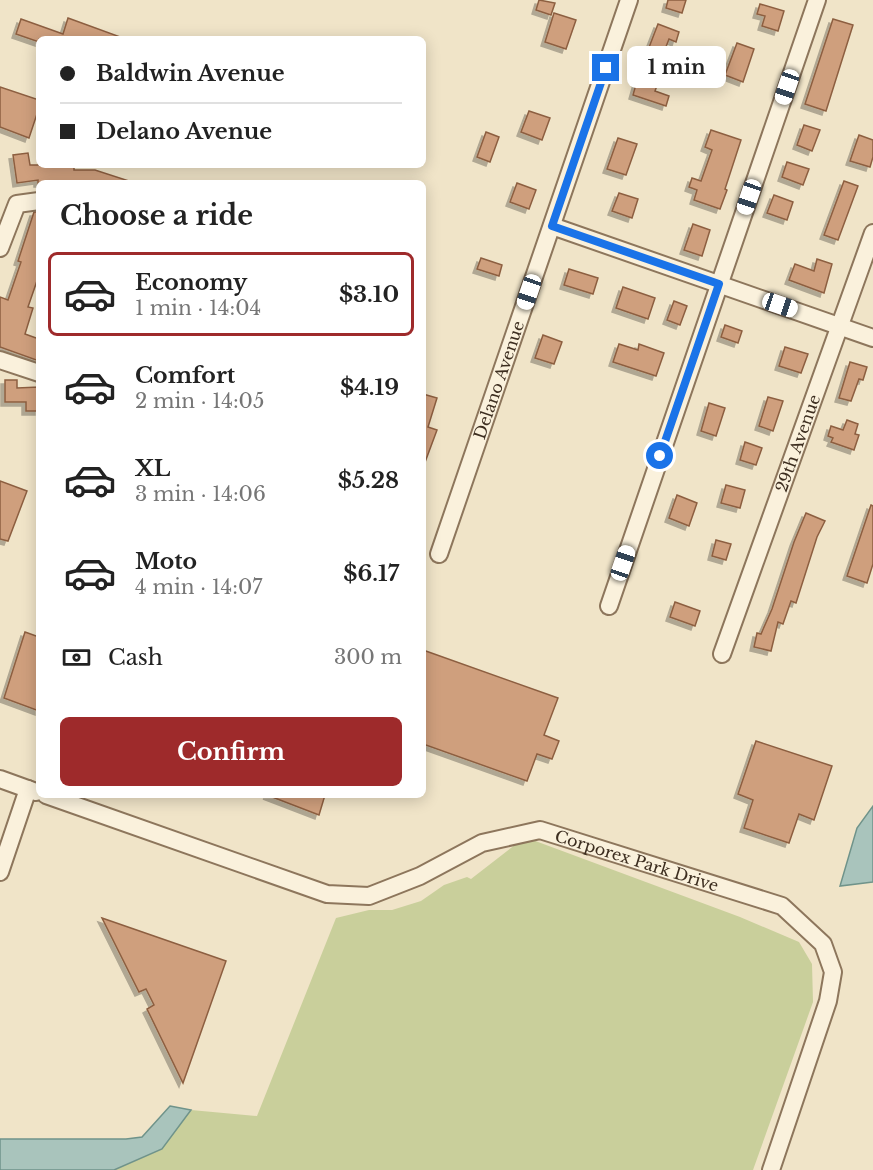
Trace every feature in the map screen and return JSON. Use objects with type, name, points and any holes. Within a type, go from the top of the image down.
[{"type":"street","name":"Delano Avenue","points":[[439,554],[629,0]]},
{"type":"street","points":[[609,606],[817,0]]},
{"type":"street","points":[[0,248],[17,204],[36,201]]},
{"type":"street","points":[[552,226],[873,338]]},
{"type":"street","name":"29th Avenue","points":[[722,654],[873,233]]},
{"type":"street","points":[[0,360],[36,372]]},
{"type":"street","points":[[0,779],[33,791],[0,872]]},
{"type":"street","name":"Corporex Park Drive","points":[[55,798],[327,894],[369,896],[420,876],[482,843],[540,830],[782,906],[823,944],[833,972],[828,1001],[771,1170]]},
{"type":"green space","points":[[530,839],[740,917],[799,942],[812,964],[813,1002],[753,1170],[114,1170],[162,1149],[191,1110],[257,1116],[336,918],[369,910],[392,910],[421,901],[444,885],[467,877],[471,879],[520,841]]},
{"type":"water","points":[[873,806],[873,882],[840,886],[857,828]]},
{"type":"water","points":[[170,1106],[191,1110],[162,1149],[114,1170],[0,1170],[0,1139],[142,1137]]},
{"type":"building","points":[[539,0],[555,3],[551,15],[536,10]]},
{"type":"building","points":[[668,0],[686,0],[682,13],[666,8]]},
{"type":"building","points":[[760,4],[784,11],[778,31],[762,26],[765,16],[757,14]]},
{"type":"building","points":[[554,13],[576,20],[566,49],[545,42]]},
{"type":"building","points":[[68,18],[118,36],[36,36],[36,41],[16,34],[21,19],[63,34]]},
{"type":"building","points":[[833,19],[853,25],[826,111],[805,104]]},
{"type":"building","points":[[658,24],[679,32],[676,42],[669,39],[659,65],[664,67],[655,91],[669,96],[666,106],[633,95],[646,49],[648,50]]},
{"type":"building","points":[[737,43],[754,49],[743,82],[725,75]]},
{"type":"building","points":[[0,87],[36,99],[36,117],[29,138],[0,127]]},
{"type":"building","points":[[529,111],[550,118],[542,140],[521,132]]},
{"type":"building","points":[[804,125],[820,130],[812,151],[797,145]]},
{"type":"building","points":[[711,130],[741,140],[720,209],[694,200],[697,190],[689,187],[692,178],[701,181],[712,150],[705,147]]},
{"type":"building","points":[[486,132],[499,137],[490,162],[477,157]]},
{"type":"building","points":[[859,135],[873,140],[873,157],[870,167],[850,161]]},
{"type":"building","points":[[618,138],[637,144],[626,175],[607,169]]},
{"type":"building","points":[[28,153],[30,165],[36,165],[36,168],[95,170],[126,180],[36,180],[17,183],[13,155]]},
{"type":"building","points":[[787,162],[809,169],[803,185],[782,177]]},
{"type":"building","points":[[844,181],[858,186],[838,240],[824,235]]},
{"type":"building","points":[[517,183],[536,190],[529,209],[510,202]]},
{"type":"building","points":[[619,193],[638,199],[632,218],[612,211]]},
{"type":"building","points":[[774,195],[793,202],[787,220],[767,213]]},
{"type":"building","points":[[34,212],[36,212],[36,284],[28,307],[33,308],[25,334],[36,338],[36,360],[0,347],[0,297],[8,300],[21,262],[18,261]]},
{"type":"building","points":[[693,224],[710,230],[702,256],[684,250]]},
{"type":"building","points":[[481,258],[502,265],[499,276],[477,269]]},
{"type":"building","points":[[817,259],[832,264],[824,293],[789,280],[795,264],[814,271]]},
{"type":"building","points":[[569,269],[598,278],[593,294],[564,285]]},
{"type":"building","points":[[623,287],[655,298],[648,319],[616,308]]},
{"type":"building","points":[[674,301],[687,306],[680,325],[667,320]]},
{"type":"building","points":[[725,325],[742,331],[738,343],[721,337]]},
{"type":"building","points":[[543,335],[562,342],[554,364],[535,358]]},
{"type":"building","points":[[619,344],[638,350],[639,344],[664,353],[656,376],[613,362]]},
{"type":"building","points":[[785,347],[808,354],[801,373],[779,366]]},
{"type":"building","points":[[850,362],[867,367],[863,380],[859,379],[851,401],[839,398]]},
{"type":"building","points":[[5,380],[17,380],[17,388],[36,387],[36,411],[26,411],[26,402],[5,402]]},
{"type":"building","points":[[426,395],[437,398],[428,427],[437,430],[426,460]]},
{"type":"building","points":[[768,397],[783,401],[773,431],[759,426]]},
{"type":"building","points":[[709,403],[725,408],[716,436],[701,431]]},
{"type":"building","points":[[847,420],[858,424],[855,434],[859,435],[854,450],[831,442],[833,438],[828,436],[831,426],[843,430]]},
{"type":"building","points":[[745,442],[762,448],[756,465],[740,460]]},
{"type":"building","points":[[0,481],[27,491],[8,541],[0,539]]},
{"type":"building","points":[[726,485],[745,490],[740,508],[721,503]]},
{"type":"building","points":[[677,495],[697,503],[689,526],[669,518]]},
{"type":"building","points":[[871,505],[873,506],[873,564],[867,583],[847,576]]},
{"type":"building","points":[[806,513],[825,521],[817,537],[796,603],[791,601],[783,624],[778,622],[771,651],[754,647],[757,633],[761,634],[772,609]]},
{"type":"building","points":[[716,540],[731,544],[726,560],[712,556]]},
{"type":"building","points":[[675,602],[700,611],[695,626],[670,617]]},
{"type":"building","points":[[25,632],[36,636],[36,710],[4,698]]},
{"type":"building","points":[[426,651],[558,698],[544,735],[559,741],[552,759],[537,754],[527,781],[426,745]]},
{"type":"building","points":[[756,741],[832,766],[814,820],[799,814],[789,843],[744,828],[753,800],[738,794]]},
{"type":"building","points":[[275,798],[324,798],[319,815]]},
{"type":"building","points":[[102,918],[226,961],[183,1083],[147,1009],[154,1005],[146,989],[139,992]]},
{"type":"route","points":[[606,68],[552,226],[719,284],[660,456]]}]
